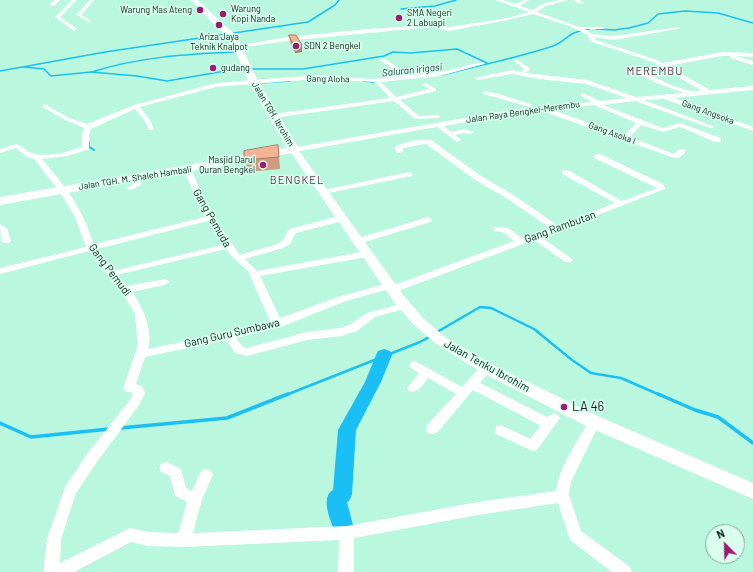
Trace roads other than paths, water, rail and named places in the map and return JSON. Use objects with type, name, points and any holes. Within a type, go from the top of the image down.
[{"type":"highway","points":[[194,0],[221,27],[230,33]]},
{"type":"highway","points":[[200,0],[230,33]]},
{"type":"highway","name":"Jalan TGH. Ibrohim","points":[[230,33],[238,46],[254,83],[294,150]]},
{"type":"highway","name":"Jalan TGH. M. Shaleh Hambali","points":[[0,201],[63,190],[134,183],[187,169],[294,150]]},
{"type":"main road","name":"Jalan Tenku Ibrohim","points":[[294,150],[343,218],[390,288],[404,306],[440,340],[486,368],[594,422],[753,491]]},
{"type":"street","points":[[52,5],[58,0]]},
{"type":"street","points":[[59,16],[75,0]]},
{"type":"street","points":[[73,14],[80,14],[92,0]]},
{"type":"street","points":[[497,0],[580,29],[597,42],[662,65],[708,92]]},
{"type":"street","points":[[516,6],[528,0]]},
{"type":"street","points":[[238,46],[288,39],[368,31],[431,26],[450,29],[534,12],[544,5],[568,0]]},
{"type":"street","points":[[575,0],[582,3]]},
{"type":"street","points":[[59,16],[58,18],[72,27],[89,21],[78,15],[80,14]]},
{"type":"street","points":[[59,16],[66,15]]},
{"type":"street","points":[[580,29],[602,28]]},
{"type":"street","points":[[580,36],[613,38],[678,28]]},
{"type":"street","points":[[635,34],[647,38],[656,36]]},
{"type":"street","points":[[662,65],[722,54],[753,55]]},
{"type":"street","points":[[722,54],[753,64]]},
{"type":"street","points":[[383,60],[408,77]]},
{"type":"street","points":[[517,61],[527,68],[522,74]]},
{"type":"street","name":"Gang Aloha","points":[[88,127],[137,107],[214,85],[254,83],[320,76],[376,81],[440,74],[482,64]]},
{"type":"street","points":[[634,70],[658,82],[692,93]]},
{"type":"street","points":[[477,78],[512,72],[587,82],[712,127]]},
{"type":"street","points":[[376,81],[418,119],[438,116]]},
{"type":"street","points":[[274,116],[395,99],[434,90],[426,85]]},
{"type":"street","name":"Jalan Raya Bengkel-Merembu","points":[[294,150],[535,107],[753,88]]},
{"type":"street","points":[[721,91],[735,96]]},
{"type":"street","points":[[511,92],[527,98],[535,107]]},
{"type":"street","name":"Gang Asoka I","points":[[485,93],[497,95],[615,131],[626,138],[674,156],[682,151]]},
{"type":"street","points":[[677,94],[751,121]]},
{"type":"street","points":[[583,95],[640,122],[663,130],[680,125],[718,140]]},
{"type":"street","name":"Gang Angsoka","points":[[662,96],[753,129]]},
{"type":"street","points":[[0,151],[18,146],[37,158],[72,153],[86,147],[85,134],[88,127],[67,119],[45,106]]},
{"type":"street","points":[[137,107],[147,120],[151,129]]},
{"type":"street","points":[[724,118],[731,114]]},
{"type":"street","points":[[626,138],[640,122]]},
{"type":"street","points":[[438,124],[457,140]]},
{"type":"street","points":[[450,134],[464,131],[470,132]]},
{"type":"street","points":[[400,151],[398,148],[401,146],[428,142],[478,178],[509,196],[556,228]]},
{"type":"street","name":"Gang Rambutan","points":[[390,288],[622,204],[661,188],[597,156]]},
{"type":"street","name":"Gang Pemudi","points":[[37,158],[63,190],[78,215],[91,248],[134,301],[140,314],[144,337],[141,354],[129,388],[140,390],[135,402],[92,458],[70,491],[54,539],[51,572]]},
{"type":"street","name":"Gang Pemuda","points":[[187,169],[195,189],[210,218],[228,246],[246,263],[254,274],[277,324]]},
{"type":"street","points":[[565,172],[622,204]]},
{"type":"street","points":[[324,192],[409,174]]},
{"type":"street","points":[[0,271],[210,218]]},
{"type":"street","points":[[239,258],[280,246],[287,242],[292,231],[343,218]]},
{"type":"street","points":[[358,241],[428,220]]},
{"type":"street","points":[[0,227],[3,228],[6,241]]},
{"type":"street","points":[[497,229],[505,230],[521,241]]},
{"type":"street","points":[[534,236],[568,260]]},
{"type":"street","points":[[111,274],[228,246]]},
{"type":"street","points":[[254,274],[367,254]]},
{"type":"street","points":[[124,290],[165,282]]},
{"type":"street","name":"Gang Guru Sumbawa","points":[[141,354],[229,336],[277,324],[342,299],[390,288]]},
{"type":"street","points":[[229,336],[239,350],[244,352],[307,336],[341,332],[353,328],[371,315],[404,306]]},
{"type":"street","points":[[415,365],[427,372],[468,389],[552,421],[532,446],[501,430]]},
{"type":"street","points":[[432,429],[486,368]]},
{"type":"street","points":[[413,388],[427,372]]},
{"type":"street","points":[[594,422],[567,476],[562,495],[575,535],[624,572]]},
{"type":"street","points":[[166,468],[176,473],[180,492],[196,499]]},
{"type":"street","points":[[184,540],[196,499],[206,475]]},
{"type":"street","points":[[57,572],[130,535],[148,539],[184,540],[347,533],[508,502],[558,497],[562,495]]},
{"type":"street","points":[[346,572],[347,533]]},
{"type":"waterway","points":[[0,71],[105,52],[308,22],[335,5],[339,0]]},
{"type":"waterway","points":[[401,9],[435,6],[456,0]]},
{"type":"waterway","name":"Saluran irigasi","points":[[596,29],[614,30],[629,28],[648,23],[658,14],[685,11],[718,13],[753,23]]},
{"type":"waterway","name":"Saluran irigasi","points":[[443,75],[512,58],[556,45],[574,33],[589,29]]},
{"type":"waterway","points":[[23,67],[44,69],[51,76],[91,72],[137,76],[167,81],[237,69],[303,69],[384,56],[393,52],[410,53],[457,49],[487,63]]},
{"type":"waterway","points":[[92,72],[127,63],[163,57],[235,52]]},
{"type":"waterway","name":"Saluran irigasi","points":[[259,83],[290,81]]},
{"type":"waterway","name":"Saluran irigasi","points":[[363,81],[374,82]]},
{"type":"waterway","name":"Saluran irigasi","points":[[89,142],[89,147],[91,148]]},
{"type":"waterway","points":[[437,332],[480,307],[491,308],[534,329],[572,360],[591,373],[621,378],[660,395]]},
{"type":"waterway","points":[[286,395],[420,342],[431,336]]},
{"type":"waterway","points":[[344,529],[338,511],[336,498],[342,495],[347,430],[373,382],[384,355]]},
{"type":"waterway","points":[[120,428],[227,418],[288,394]]},
{"type":"waterway","points":[[658,394],[695,410],[718,417],[753,443]]},
{"type":"waterway","points":[[0,423],[31,437],[109,429]]},
{"type":"place","name":"Warung Mas Ateng","points":[[200,10]]},
{"type":"place","name":"Warung Kopi Nanda","points":[[223,14]]},
{"type":"place","name":"SMA Negeri 2 Labuapi","points":[[399,18]]},
{"type":"place","name":"Ariza Jaya Teknik Knalpot","points":[[219,25]]},
{"type":"place","name":"SDN 2 Bengkel","points":[[296,46]]},
{"type":"place","name":"gudang","points":[[213,68]]},
{"type":"place","name":"Masjid Darul Quran Bengkel","points":[[263,165]]},
{"type":"place","name":"LA 46","points":[[564,407]]},
{"type":"district","name":"MEREMBU","points":[[655,71]]},
{"type":"district","name":"BENGKEL","points":[[297,180]]}]
